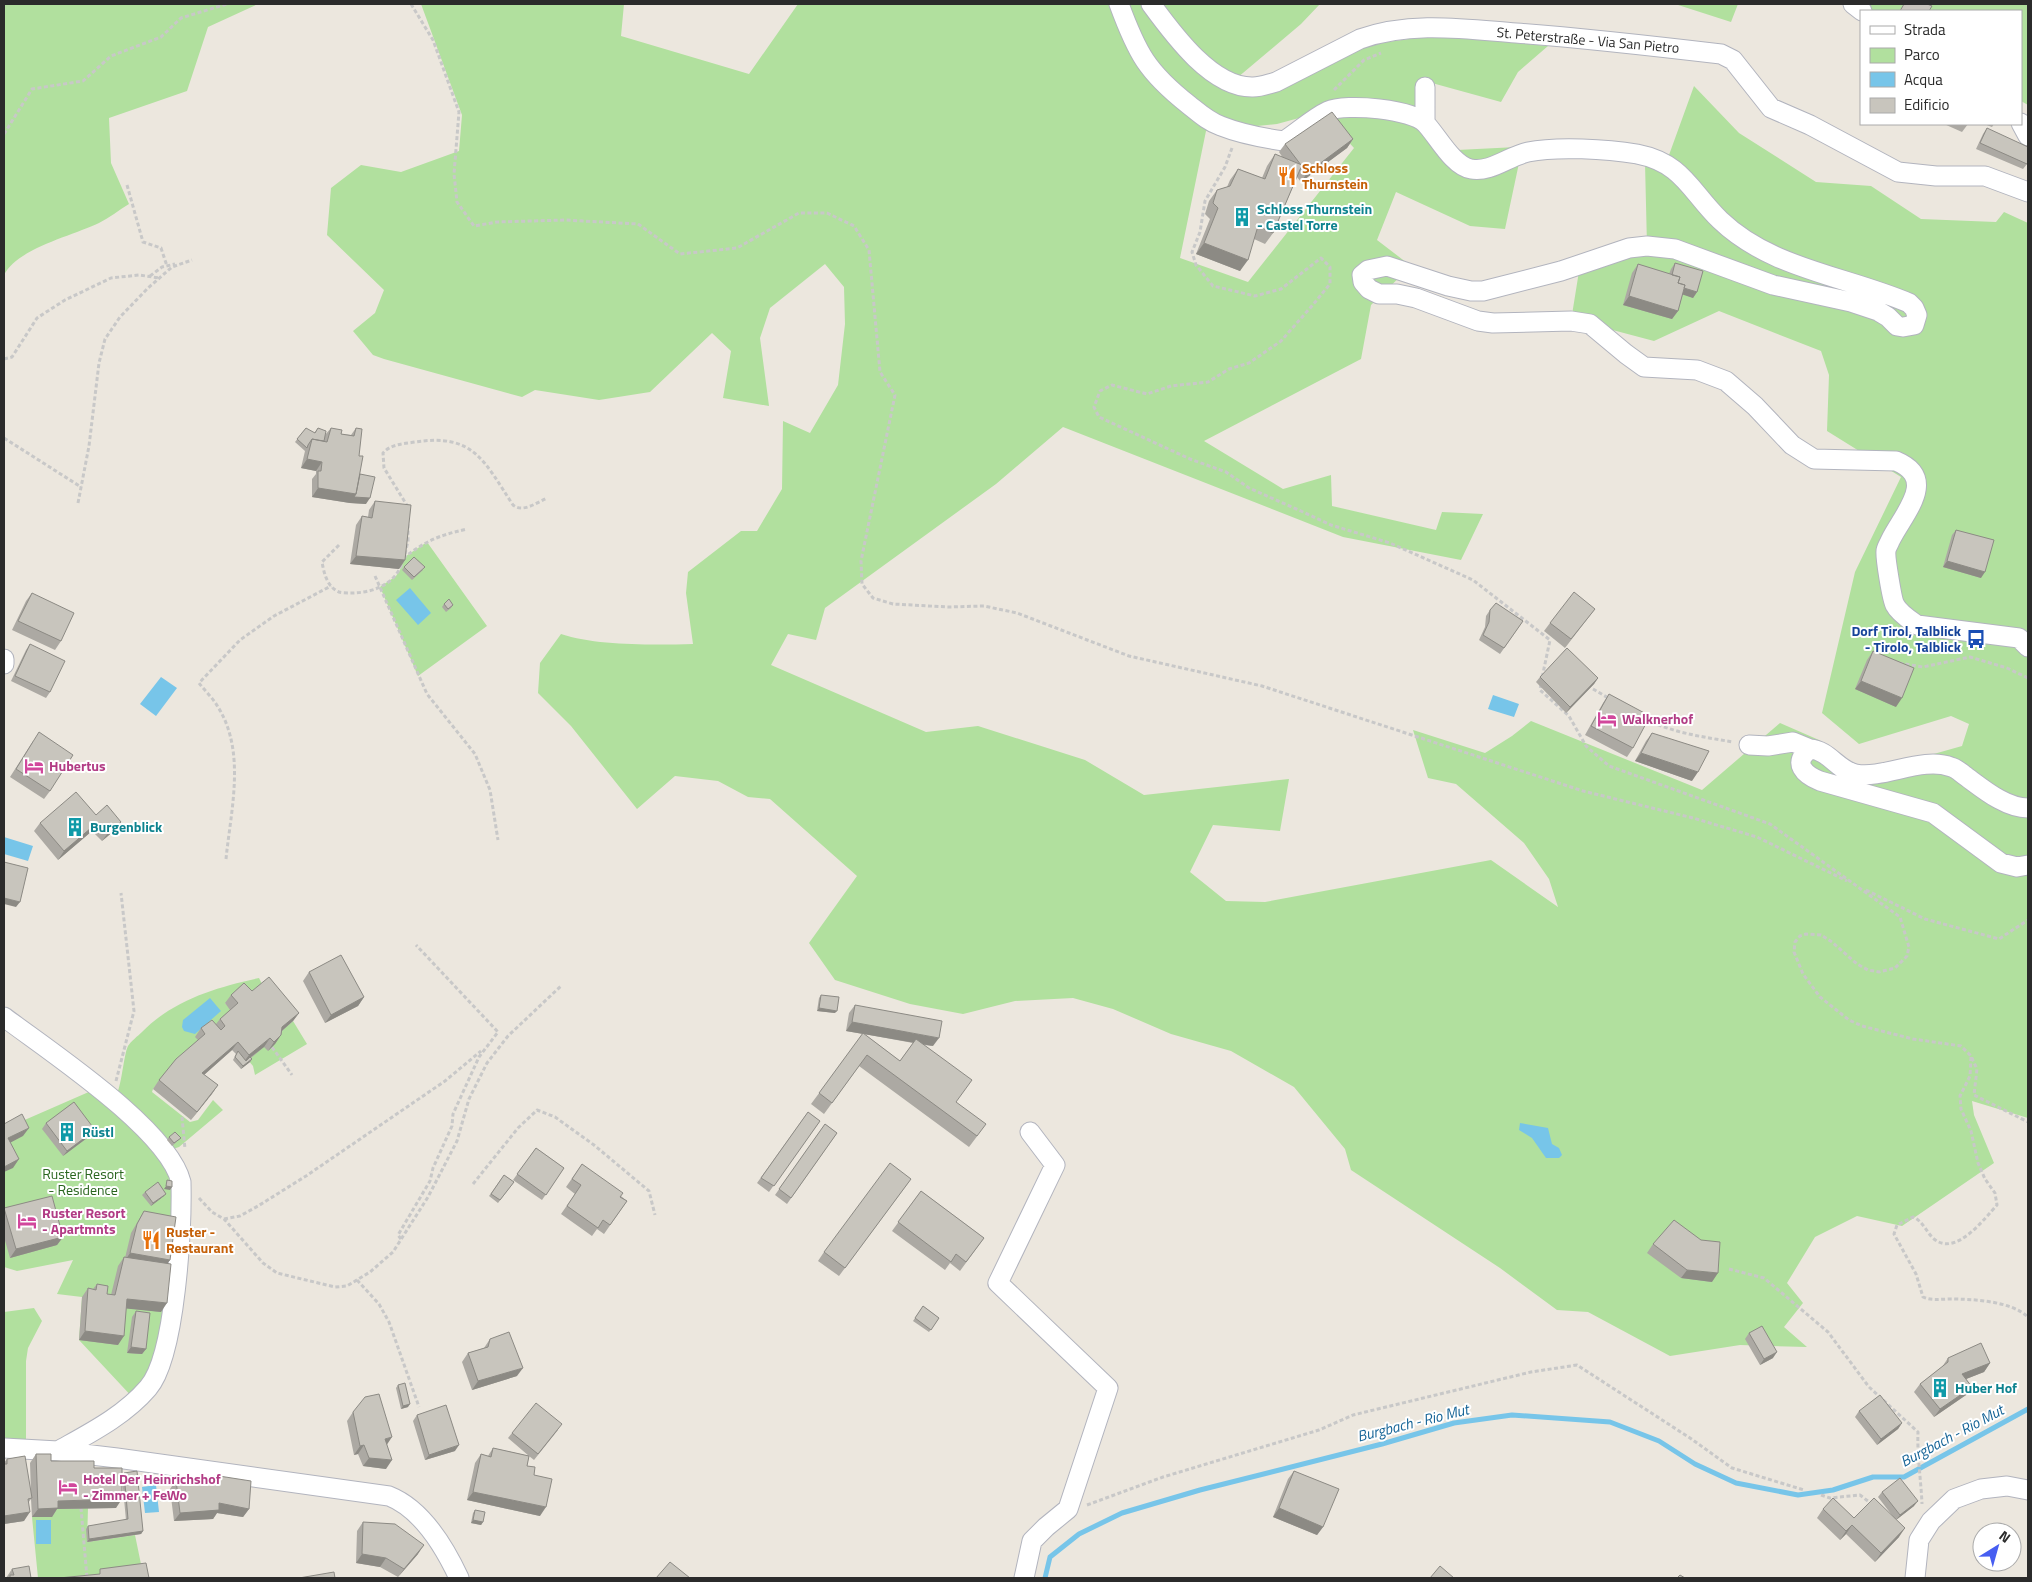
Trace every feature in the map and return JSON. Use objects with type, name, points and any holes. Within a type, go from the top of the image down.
[{"type":"street","points":[[1119,4],[1132,39],[1146,65],[1172,91],[1202,116],[1219,126],[1238,132],[1284,141],[1329,111],[1346,108],[1369,109],[1406,113],[1425,122],[1451,155],[1463,167],[1471,169],[1494,165],[1520,154],[1546,149],[1636,154],[1656,158],[1685,178],[1720,219],[1744,239],[1779,259],[1901,300],[1914,308],[1917,315],[1914,325],[1903,328],[1897,326],[1878,311],[1851,302],[1773,285],[1675,249],[1647,246],[1629,248],[1561,271],[1483,291],[1472,291],[1448,286],[1386,266],[1368,270],[1362,275],[1363,282],[1369,289],[1378,294],[1397,294],[1416,298],[1478,321],[1493,323],[1565,321],[1590,324],[1635,362],[1644,367],[1697,370],[1726,382],[1755,406],[1792,445],[1814,460],[1896,461],[1908,466],[1916,477],[1918,487],[1886,550],[1894,604],[1906,617],[1917,625],[2019,638],[2028,647]]},
{"type":"street","name":"St. Peterstraße - Via San Pietro","points":[[1151,4],[1176,38],[1201,62],[1227,80],[1239,85],[1252,87],[1276,82],[1360,39],[1374,34],[1428,27],[1553,36],[1721,54],[1733,60],[1771,108],[1810,125],[1898,172],[1936,176],[1985,176],[2028,192]]},
{"type":"street","points":[[1425,87],[1425,122]]},
{"type":"street","points":[[2022,125],[2028,136]]},
{"type":"street","points":[[4,659],[4,664]]},
{"type":"street","points":[[1749,745],[1768,746],[1793,742],[1822,752],[1856,774],[1934,764],[1952,767],[1995,796],[2009,803],[2028,808]]},
{"type":"street","points":[[1810,749],[1806,752],[1801,762],[1802,769],[1808,776],[1933,813],[2001,863],[2017,867],[2028,865]]},
{"type":"street","points":[[4,1017],[112,1099],[137,1121],[172,1160],[178,1170],[181,1182],[178,1260],[172,1315],[164,1354],[158,1372],[149,1387],[128,1407],[108,1422],[58,1451]]},
{"type":"street","points":[[1024,1578],[1032,1541],[1068,1509],[1108,1388],[998,1283],[1055,1165],[1030,1132]]},
{"type":"street","points":[[4,1448],[58,1451],[329,1486],[389,1496],[397,1499],[413,1512],[428,1529],[450,1558],[459,1578]]},
{"type":"street","points":[[1914,1578],[1919,1540],[1931,1521],[1954,1499],[1981,1489],[2006,1486],[2028,1490]]},
{"type":"path","points":[[4,134],[32,89],[83,81],[111,56],[161,37],[181,18],[227,4]]},
{"type":"path","points":[[411,4],[433,40],[459,112],[454,174],[457,202],[474,226],[497,222],[565,220],[638,224],[680,254],[737,248],[799,213],[827,213],[854,226],[869,250],[880,372],[896,395],[862,561],[862,584],[873,598],[893,604],[948,608],[984,606],[1017,613],[1129,656],[1262,686],[1583,791],[1693,818],[1757,837],[1925,919],[1999,939],[2028,920]]},
{"type":"path","points":[[1329,97],[1364,60],[1389,50]]},
{"type":"path","points":[[1238,132],[1224,167],[1205,201],[1200,232],[1192,252],[1196,265],[1213,286],[1255,296],[1281,289],[1321,258],[1330,267],[1330,284],[1280,341],[1249,363],[1229,368],[1208,382],[1170,386],[1147,394],[1112,385],[1100,391],[1094,407],[1099,416],[1190,459],[1226,472],[1249,488],[1303,512],[1331,524],[1390,543],[1473,580],[1550,640],[1540,690],[1569,716],[1586,746],[1609,766],[1770,824],[1900,917],[1909,947],[1907,956],[1895,968],[1879,972],[1868,970],[1857,964],[1821,935],[1806,934],[1800,936],[1795,942],[1794,947],[1794,952],[1803,974],[1820,997],[1849,1020],[1862,1026],[1913,1039],[1961,1046],[1971,1056],[1977,1069],[1974,1095],[2028,1122]]},
{"type":"path","points":[[127,185],[143,242],[161,248],[167,266]]},
{"type":"path","points":[[78,503],[101,349],[113,325],[120,317],[172,267],[192,260]]},
{"type":"path","points":[[150,276],[162,266],[182,263]]},
{"type":"path","points":[[4,359],[12,357],[37,318],[65,300],[111,278],[139,275],[160,278]]},
{"type":"path","points":[[4,438],[81,487]]},
{"type":"path","points":[[339,545],[322,562],[324,575],[330,586],[339,592],[370,592],[396,576],[400,570],[408,541],[408,507],[384,468],[383,453],[388,448],[429,440],[458,443],[474,451],[487,465],[512,505],[522,509],[547,498]]},
{"type":"path","points":[[404,558],[421,545],[440,535],[467,530]]},
{"type":"path","points":[[375,576],[427,694],[475,754],[490,790],[498,840]]},
{"type":"path","points":[[226,859],[235,767],[233,744],[218,708],[199,683],[240,640],[274,616],[330,586]]},
{"type":"path","points":[[1894,662],[1922,667],[1970,657],[2006,668],[2028,678]]},
{"type":"path","points":[[1593,689],[1617,703]]},
{"type":"path","points":[[1641,716],[1657,725],[1700,736],[1749,745]]},
{"type":"path","points":[[112,1099],[134,1011],[121,894]]},
{"type":"path","points":[[401,1239],[398,1235],[430,1181],[433,1168],[452,1126],[453,1114],[479,1057],[498,1032],[416,945]]},
{"type":"path","points":[[194,1194],[212,1212],[224,1219],[263,1262],[277,1273],[335,1287],[347,1286],[370,1272],[393,1252],[428,1196],[457,1141],[469,1100],[487,1063],[508,1036],[562,985]]},
{"type":"path","points":[[272,1047],[292,1075]]},
{"type":"path","points":[[224,1219],[240,1216],[306,1176],[445,1081],[485,1048]]},
{"type":"path","points":[[1971,1056],[1970,1076],[1960,1096],[1961,1109],[1971,1131],[1978,1163],[1985,1179],[1995,1193],[1997,1205],[1971,1234],[1962,1240],[1939,1242],[1933,1238],[1919,1220],[1913,1217],[1897,1225],[1894,1234],[1916,1274],[1923,1297],[1930,1300],[1951,1299],[2007,1305],[2017,1308],[2028,1317]]},
{"type":"path","points":[[473,1184],[518,1128],[537,1110],[556,1117],[594,1145],[649,1191],[655,1215]]},
{"type":"path","points":[[182,1117],[185,1150]]},
{"type":"path","points":[[1729,1269],[1764,1278],[1828,1332],[1869,1387],[1918,1432],[1917,1456],[1921,1473],[1923,1515],[1931,1521]]},
{"type":"path","points":[[357,1280],[379,1304],[389,1322],[419,1407]]},
{"type":"path","points":[[1068,1509],[1090,1504],[1164,1477],[1319,1430],[1353,1415],[1531,1372],[1577,1365],[1690,1438],[1732,1468],[1804,1490]]},
{"type":"path","points":[[1821,1495],[1830,1498],[1860,1495],[1875,1506]]},
{"type":"path","points":[[81,1508],[87,1578]]},
{"type":"green space","points":[[4,4],[258,4],[208,27],[187,91],[109,118],[111,163],[129,204],[99,223],[33,250],[21,257],[4,275]]},
{"type":"green space","points":[[421,4],[624,4],[621,36],[749,74],[798,4],[1320,4],[1301,24],[1237,78],[1255,96],[1366,45],[1437,35],[1548,46],[1518,72],[1501,102],[1432,83],[1434,119],[1457,150],[1517,147],[1519,163],[1505,229],[1470,226],[1396,192],[1377,240],[1411,266],[1371,305],[1361,359],[1204,441],[1283,489],[1331,475],[1332,506],[1436,530],[1442,512],[1483,514],[1461,560],[1343,537],[1063,427],[996,484],[825,608],[816,640],[788,634],[771,665],[926,732],[978,726],[1085,760],[1144,795],[1289,779],[1280,831],[1213,825],[1190,872],[1226,901],[1265,902],[1491,860],[1558,907],[1549,879],[1524,843],[1456,784],[1428,778],[1413,730],[1485,753],[1531,721],[1702,790],[1780,723],[1819,740],[1857,767],[1916,759],[1962,746],[1969,724],[1951,716],[1859,744],[1822,713],[1855,572],[1901,477],[1827,431],[1829,375],[1821,351],[1719,311],[1654,341],[1590,324],[1571,321],[1580,265],[1647,246],[1645,163],[1669,155],[1694,86],[1739,133],[1816,182],[1871,186],[1921,219],[1996,222],[2004,212],[2028,223],[2028,1118],[1972,1101],[1974,1115],[1994,1163],[1902,1226],[1857,1216],[1815,1237],[1787,1283],[1803,1303],[1784,1327],[1807,1347],[1740,1345],[1670,1356],[1588,1312],[1557,1310],[1500,1268],[1351,1170],[1345,1149],[1294,1087],[1231,1051],[1171,1034],[1113,1009],[1073,998],[1015,1001],[963,1014],[910,1004],[835,980],[809,943],[857,876],[770,799],[748,797],[718,781],[675,776],[637,809],[571,726],[538,693],[540,663],[561,634],[608,643],[693,644],[686,593],[688,572],[741,531],[757,531],[782,489],[783,421],[810,433],[838,385],[845,324],[844,287],[825,264],[770,308],[760,338],[769,406],[723,398],[731,351],[712,333],[650,392],[599,400],[535,390],[522,397],[373,355],[353,331],[375,313],[384,290],[327,235],[331,188],[361,165],[401,172],[459,151],[462,115]],"holes":[[[1321,112],[1354,148],[1248,282],[1180,258],[1206,131],[1277,124]]]},
{"type":"green space","points":[[1675,4],[1738,4],[1731,22]]},
{"type":"green space","points":[[1844,4],[2028,4],[2028,105],[2022,102],[2022,10],[1860,11]]},
{"type":"green space","points":[[427,542],[487,626],[418,676],[380,587],[396,576],[400,570],[403,558]]},
{"type":"green space","points":[[259,978],[263,986],[246,1000],[225,1003],[232,1011],[170,1068],[153,1089],[152,1092],[190,1122],[198,1120],[213,1100],[223,1110],[179,1147],[170,1150],[117,1094],[128,1046],[154,1021],[182,1003],[196,996]]},
{"type":"green space","points":[[293,1021],[307,1044],[255,1075],[253,1066],[248,1060]]},
{"type":"green space","name":"Ruster Resort - Residence","points":[[91,1091],[172,1160],[171,1315],[135,1400],[79,1340],[82,1297],[57,1294],[73,1260],[17,1271],[4,1267],[4,1129]]},
{"type":"green space","points":[[34,1308],[42,1321],[28,1348],[26,1361],[26,1449],[4,1448],[4,1312]]},
{"type":"green space","points":[[88,1508],[87,1542],[135,1535],[142,1569],[96,1578],[38,1578],[32,1517],[52,1517],[52,1509]]},
{"type":"water","points":[[410,588],[431,613],[418,625],[396,600]]},
{"type":"water","points":[[161,677],[177,688],[156,716],[140,704]]},
{"type":"water","points":[[1493,695],[1519,704],[1514,717],[1488,709]]},
{"type":"water","points":[[4,837],[33,846],[28,861],[4,854]]},
{"type":"water","points":[[210,998],[221,1011],[195,1034],[184,1031],[182,1027],[183,1020]]},
{"type":"water","points":[[1520,1123],[1548,1128],[1552,1144],[1559,1148],[1562,1155],[1559,1158],[1546,1158],[1532,1138],[1519,1130]]},
{"type":"water","points":[[156,1485],[159,1512],[145,1513],[142,1487]]},
{"type":"water","points":[[36,1520],[51,1520],[51,1544],[36,1544]]},
{"type":"building","points":[[1904,4],[1927,4],[1932,6],[1930,10],[1901,10]]},
{"type":"building","points":[[1332,112],[1353,139],[1307,173],[1285,144]]},
{"type":"building","points":[[1987,128],[2028,147],[2027,164],[1980,143]]},
{"type":"building","name":"Schloss Thurnstein - Castel Torre","points":[[1275,154],[1302,165],[1273,233],[1258,226],[1248,260],[1204,243],[1218,208],[1213,203],[1217,190],[1230,186],[1238,169],[1265,179]]},
{"type":"building","points":[[1675,263],[1703,271],[1697,292],[1684,288],[1685,285],[1678,283],[1680,277],[1672,275]]},
{"type":"building","points":[[1638,264],[1680,277],[1678,283],[1685,285],[1678,311],[1629,296]]},
{"type":"building","points":[[306,428],[315,433],[318,428],[326,431],[324,441],[312,439],[307,448],[297,439]]},
{"type":"building","points":[[331,428],[342,430],[341,434],[354,436],[356,428],[362,429],[359,456],[363,456],[356,494],[318,488],[318,471],[321,471],[322,462],[307,459],[312,439],[327,442]]},
{"type":"building","points":[[360,474],[375,477],[370,498],[354,497]]},
{"type":"building","points":[[375,501],[411,505],[405,560],[356,556],[362,516],[372,518]]},
{"type":"building","points":[[1956,530],[1994,540],[1985,572],[1947,561]]},
{"type":"building","points":[[414,557],[425,567],[414,577],[404,567]]},
{"type":"building","points":[[1574,592],[1595,609],[1571,639],[1550,623]]},
{"type":"building","points":[[32,593],[74,613],[61,641],[18,621]]},
{"type":"building","points":[[449,599],[453,605],[448,609],[444,604]]},
{"type":"building","points":[[1496,603],[1523,621],[1504,648],[1483,635],[1489,622],[1490,610]]},
{"type":"building","points":[[30,644],[65,661],[50,692],[15,676]]},
{"type":"building","points":[[1567,648],[1598,678],[1570,707],[1540,677]]},
{"type":"building","points":[[1873,651],[1914,668],[1902,698],[1861,681]]},
{"type":"building","points":[[1609,694],[1650,716],[1633,748],[1591,726]]},
{"type":"building","points":[[39,732],[73,755],[50,791],[16,769]]},
{"type":"building","points":[[1652,733],[1709,751],[1698,772],[1641,753]]},
{"type":"building","name":"Burgenblick","points":[[76,792],[96,815],[107,805],[121,822],[108,833],[98,822],[64,851],[40,823]]},
{"type":"building","points":[[4,862],[28,868],[20,902],[4,898]]},
{"type":"building","points":[[341,955],[364,997],[331,1015],[309,972]]},
{"type":"building","points":[[269,977],[299,1013],[282,1027],[281,1035],[274,1042],[270,1038],[249,1055],[238,1042],[202,1073],[218,1085],[197,1112],[159,1080],[176,1059],[205,1034],[201,1028],[212,1020],[221,1030],[225,1026],[220,1019],[238,1003],[231,995],[244,983],[252,991]]},
{"type":"building","points":[[821,995],[839,997],[837,1011],[819,1008]]},
{"type":"building","points":[[855,1005],[942,1021],[939,1038],[852,1022]]},
{"type":"building","points":[[863,1033],[900,1061],[916,1039],[972,1080],[956,1102],[986,1124],[977,1136],[867,1055],[832,1103],[819,1093]]},
{"type":"building","points":[[238,1051],[246,1061],[250,1057],[252,1059],[243,1066],[235,1057]]},
{"type":"building","name":"Rüstl","points":[[74,1102],[95,1130],[67,1151],[46,1123]]},
{"type":"building","points":[[808,1112],[820,1121],[774,1186],[761,1178]]},
{"type":"building","points":[[22,1114],[29,1128],[8,1138],[19,1159],[4,1167],[4,1124]]},
{"type":"building","points":[[825,1124],[837,1133],[791,1198],[779,1189]]},
{"type":"building","points":[[175,1132],[181,1138],[174,1143],[169,1137]]},
{"type":"building","points":[[536,1148],[564,1168],[546,1195],[517,1174]]},
{"type":"building","points":[[890,1163],[911,1179],[845,1268],[824,1252]]},
{"type":"building","points":[[582,1164],[623,1193],[620,1197],[627,1201],[610,1225],[603,1220],[598,1228],[567,1206],[581,1185],[572,1179]]},
{"type":"building","points":[[504,1175],[514,1182],[500,1200],[491,1194]]},
{"type":"building","points":[[167,1180],[172,1181],[172,1187],[166,1186]]},
{"type":"building","points":[[158,1182],[166,1194],[153,1203],[145,1192]]},
{"type":"building","points":[[921,1191],[984,1238],[966,1262],[956,1254],[951,1262],[898,1222]]},
{"type":"building","points":[[52,1196],[63,1237],[16,1249],[4,1208]]},
{"type":"building","points":[[144,1211],[176,1217],[170,1260],[130,1253],[137,1224]]},
{"type":"building","points":[[1674,1220],[1701,1240],[1720,1242],[1718,1273],[1687,1270],[1653,1244]]},
{"type":"building","points":[[124,1257],[171,1264],[167,1303],[127,1299],[124,1336],[85,1331],[88,1288],[96,1290],[97,1284],[108,1286],[107,1294],[115,1295]]},
{"type":"building","points":[[923,1306],[939,1318],[931,1330],[915,1318]]},
{"type":"building","points":[[136,1311],[150,1313],[146,1349],[131,1347]]},
{"type":"building","points":[[1762,1326],[1777,1352],[1764,1359],[1749,1333]]},
{"type":"building","points":[[509,1332],[523,1368],[478,1381],[468,1353],[488,1347],[490,1339]]},
{"type":"building","name":"Huber Hof","points":[[1981,1343],[1990,1363],[1962,1374],[1972,1387],[1940,1409],[1920,1384],[1948,1362],[1948,1358]]},
{"type":"building","points":[[405,1383],[410,1404],[403,1406],[398,1385]]},
{"type":"building","points":[[379,1394],[392,1437],[385,1439],[392,1460],[369,1458],[364,1445],[360,1446],[353,1412],[365,1397]]},
{"type":"building","points":[[1880,1395],[1902,1423],[1881,1439],[1859,1411]]},
{"type":"building","points":[[536,1403],[562,1424],[538,1454],[512,1433]]},
{"type":"building","points":[[446,1405],[459,1445],[429,1455],[417,1415]]},
{"type":"building","points":[[493,1448],[529,1456],[527,1466],[535,1467],[534,1475],[552,1479],[546,1507],[473,1492],[481,1454],[491,1457]]},
{"type":"building","points":[[36,1454],[51,1454],[51,1461],[94,1461],[94,1468],[122,1468],[122,1499],[58,1501],[58,1508],[38,1509]]},
{"type":"building","points":[[25,1456],[32,1498],[28,1499],[30,1512],[4,1516],[4,1464],[7,1464],[7,1459]]},
{"type":"building","points":[[137,1471],[143,1531],[89,1539],[88,1526],[128,1519],[124,1473]]},
{"type":"building","points":[[1294,1471],[1339,1489],[1323,1527],[1279,1508]]},
{"type":"building","points":[[219,1476],[251,1481],[249,1509],[219,1503],[219,1510],[180,1513],[176,1480]]},
{"type":"building","points":[[1900,1478],[1918,1501],[1900,1515],[1882,1492]]},
{"type":"building","points":[[1833,1498],[1854,1518],[1874,1498],[1905,1528],[1881,1553],[1852,1525],[1846,1531],[1823,1509]]},
{"type":"building","points":[[475,1510],[485,1512],[483,1522],[473,1520]]},
{"type":"building","points":[[363,1522],[395,1524],[424,1545],[404,1569],[386,1558],[362,1554]]},
{"type":"building","points":[[670,1562],[690,1578],[656,1578]]},
{"type":"building","points":[[146,1563],[149,1578],[59,1578],[100,1574],[100,1569]]},
{"type":"building","points":[[29,1566],[31,1578],[10,1578],[10,1575],[14,1575],[12,1569]]},
{"type":"building","points":[[1440,1566],[1454,1578],[1430,1578]]},
{"type":"building","points":[[334,1572],[335,1578],[299,1578]]},
{"type":"waterway","name":"Burgbach - Rio Mut","points":[[1045,1578],[1050,1557],[1079,1534],[1122,1513],[1200,1490],[1382,1444],[1454,1423],[1512,1415],[1610,1422],[1659,1441],[1695,1464],[1736,1483],[1798,1495],[1833,1490],[1873,1477],[1904,1477],[2028,1409]]},
{"type":"place","name":"Schloss Thurnstein","points":[[1287,176]]},
{"type":"place","name":"Schloss Thurnstein - Castel Torre","points":[[1242,217]]},
{"type":"place","name":"Dorf Tirol, Talblick - Tirolo, Talblick","points":[[1976,639]]},
{"type":"place","name":"Walknerhof","points":[[1607,719]]},
{"type":"place","name":"Hubertus","points":[[34,766]]},
{"type":"place","name":"Burgenblick","points":[[75,827]]},
{"type":"place","name":"Rüstl","points":[[67,1132]]},
{"type":"place","name":"Ruster Resort - Apartmnts","points":[[27,1221]]},
{"type":"place","name":"Ruster - Restaurant","points":[[151,1240]]},
{"type":"place","name":"Huber Hof","points":[[1940,1388]]},
{"type":"place","name":"Hotel Der Heinrichshof - Zimmer + FeWo","points":[[68,1487]]}]
